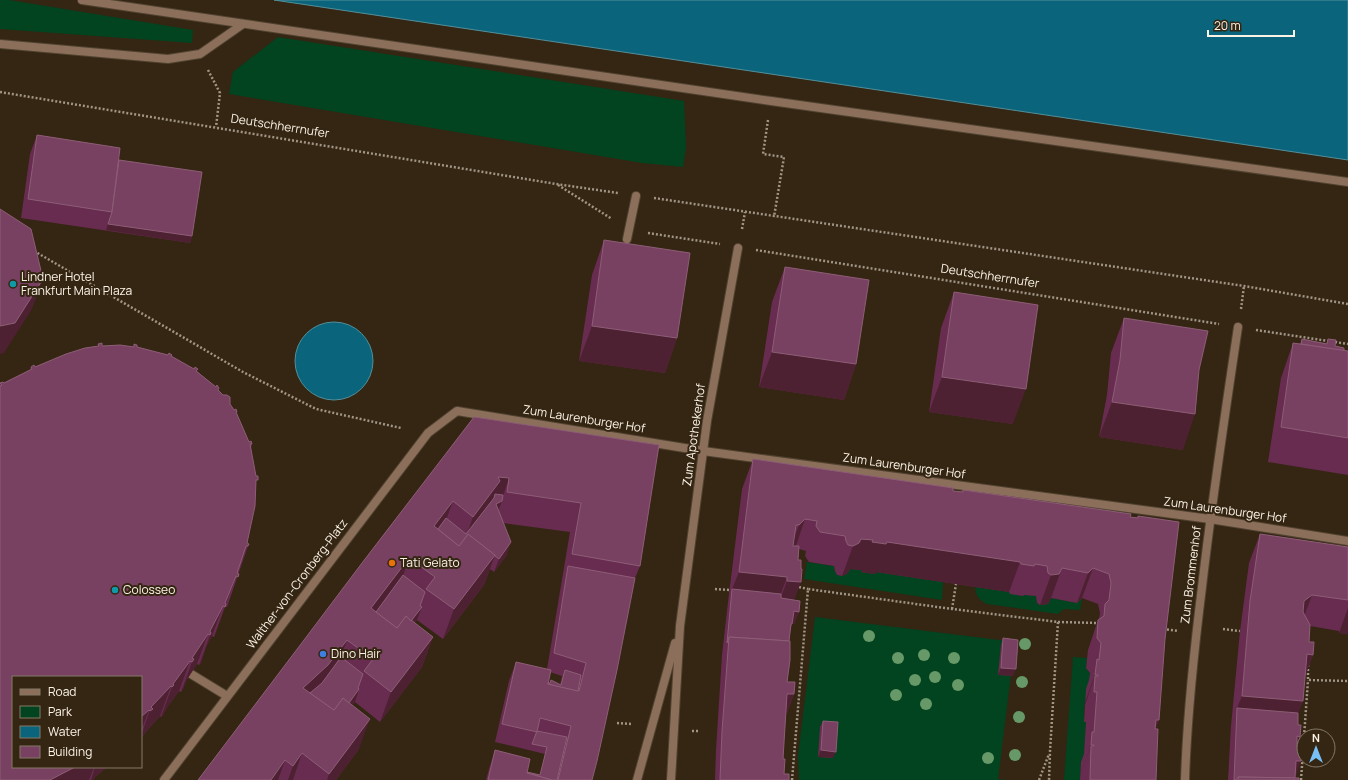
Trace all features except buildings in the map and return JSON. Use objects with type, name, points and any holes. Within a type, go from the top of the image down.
[{"type":"street","points":[[82,0],[771,101],[1348,182]]},
{"type":"street","points":[[0,44],[168,59],[200,54],[243,24]]},
{"type":"street","points":[[628,239],[636,196]]},
{"type":"street","name":"Zum Apothekerhof","points":[[671,780],[680,626],[707,421],[738,248]]},
{"type":"street","name":"Zum Brommenhof","points":[[1185,780],[1186,744],[1194,649],[1210,519],[1238,327]]},
{"type":"street","name":"Zum Laurenburger Hof","points":[[457,410],[703,450],[1210,519],[1348,541]]},
{"type":"street","name":"Walther-von-Cronberg-Platz","points":[[164,780],[428,433],[457,410]]},
{"type":"street","name":"Zum Apothekerhof","points":[[637,780],[680,626]]},
{"type":"street","points":[[191,674],[227,696]]},
{"type":"path","points":[[200,54],[220,93],[216,127]]},
{"type":"path","name":"Deutschherrnufer","points":[[0,92],[556,184],[1244,286],[1348,304]]},
{"type":"path","points":[[771,101],[763,154],[784,158],[774,217]]},
{"type":"path","name":"Deutschherrnufer","points":[[556,184],[629,229],[738,248],[1348,344]]},
{"type":"path","points":[[34,251],[243,372],[316,409],[401,428]]},
{"type":"path","points":[[1238,327],[1244,286]]},
{"type":"path","points":[[952,609],[956,584]]},
{"type":"path","points":[[799,587],[952,609],[1058,622],[1099,623]]},
{"type":"path","points":[[715,589],[729,590]]},
{"type":"path","points":[[792,780],[808,589]]},
{"type":"path","points":[[1049,780],[1058,622]]},
{"type":"path","points":[[1159,629],[1178,631]]},
{"type":"path","points":[[1223,629],[1240,631]]},
{"type":"path","points":[[1301,780],[1308,664]]},
{"type":"path","points":[[1308,680],[1348,681]]},
{"type":"path","points":[[617,723],[633,725]]},
{"type":"path","points":[[1039,780],[1050,751]]},
{"type":"green space","points":[[0,0],[9,0],[193,30],[192,43],[0,29]]},
{"type":"green space","points":[[278,37],[684,101],[686,148],[683,167],[642,163],[229,94],[233,72]]},
{"type":"green space","points":[[807,562],[834,566],[837,575],[842,576],[848,573],[850,569],[862,570],[862,572],[875,574],[876,572],[943,582],[942,600],[804,579]]},
{"type":"green space","points":[[975,587],[1036,596],[1037,603],[1040,605],[1048,604],[1051,598],[1077,603],[1082,598],[1080,610],[1064,609],[1058,614],[987,604],[978,597]]},
{"type":"green space","points":[[815,617],[1015,642],[998,779],[1006,780],[799,780],[798,756]]},
{"type":"green space","points":[[1073,657],[1087,658],[1086,668],[1090,673],[1087,705],[1084,707],[1084,721],[1086,722],[1084,762],[1080,774],[1083,775],[1080,776],[1080,780],[1064,780]]},
{"type":"water","points":[[274,0],[1348,0],[1348,160]]},
{"type":"water","points":[[334,322],[349,325],[362,333],[370,346],[373,361],[370,376],[362,389],[349,397],[334,400],[319,397],[306,389],[298,376],[295,361],[298,346],[306,333],[319,325]]},
{"type":"place","name":"Lindner Hotel Frankfurt Main Plaza","points":[[13,284]]},
{"type":"place","name":"Tati Gelato","points":[[392,563]]},
{"type":"place","name":"Colosseo","points":[[115,590]]},
{"type":"place","name":"Dino Hair","points":[[323,654]]}]
